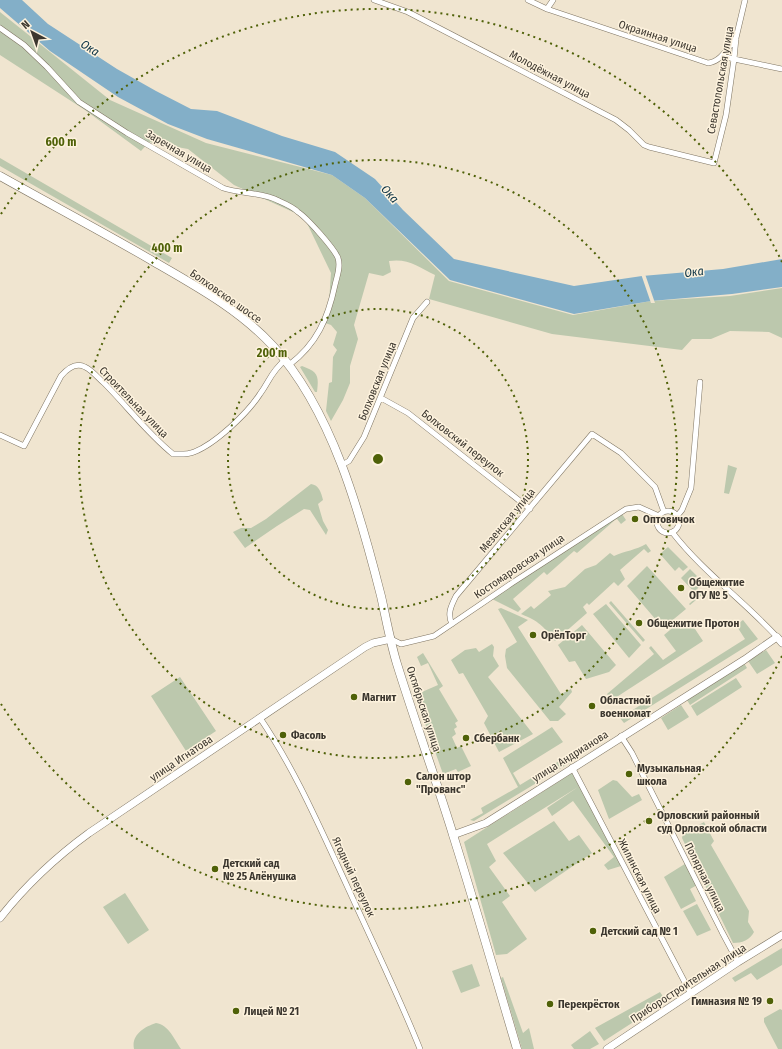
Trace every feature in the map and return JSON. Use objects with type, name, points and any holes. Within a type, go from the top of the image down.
[{"type":"main road","name":"Болховское шоссе","points":[[0,176],[105,234],[211,296],[248,322],[268,340],[287,362],[299,380]]},
{"type":"main road","name":"Октябрьская улица","points":[[299,380],[326,427],[342,465],[370,555],[398,665],[453,835],[517,1049]]},
{"type":"main road","name":"улица Игнатова","points":[[0,918],[23,891],[66,850],[95,829],[365,647],[373,643],[391,639]]},
{"type":"main road","name":"улица Андрианова","points":[[453,835],[469,830],[486,822],[621,736],[744,660],[780,640]]},
{"type":"main road","name":"Приборостроительная улица","points":[[607,1049],[738,962],[782,935]]},
{"type":"street","name":"Молодёжная улица","points":[[374,0],[408,12],[616,120],[649,148],[714,162]]},
{"type":"street","name":"Окраинная улица","points":[[528,0],[547,10],[708,63],[718,60],[722,56]]},
{"type":"street","points":[[547,10],[553,0]]},
{"type":"street","name":"Севастопольская улица","points":[[714,162],[726,116],[736,38],[745,0]]},
{"type":"street","name":"Заречная улица","points":[[0,28],[24,45],[47,67],[79,102],[128,133],[223,188],[232,191],[258,194],[278,200],[298,212],[309,222],[337,257],[339,267],[330,306],[323,325],[312,344],[299,356],[287,362]]},
{"type":"street","points":[[736,38],[722,56],[782,69]]},
{"type":"street","name":"Болховская улица","points":[[342,465],[349,461],[364,437],[413,318],[427,302]]},
{"type":"street","name":"Строительная улица","points":[[0,435],[24,446],[61,376],[67,370],[78,365],[85,367],[95,375],[118,397],[157,441],[172,454],[193,453],[211,442],[243,416],[259,396],[272,372],[287,362]]},
{"type":"street","points":[[677,516],[682,510],[691,488],[700,382]]},
{"type":"street","name":"Болховский переулок","points":[[381,398],[408,413],[530,508]]},
{"type":"street","name":"Мезенская улица","points":[[452,624],[449,619],[449,611],[456,596],[592,434],[621,453],[655,487],[664,512]]},
{"type":"street","name":"Костомаровская улица","points":[[391,639],[401,644],[434,636],[487,599],[620,512],[638,507],[658,516]]},
{"type":"street","points":[[671,511],[677,516],[679,525],[675,531],[664,533],[658,528],[658,516],[664,512],[671,511]]},
{"type":"street","points":[[672,532],[694,558],[764,623],[780,640]]},
{"type":"street","name":"Ягодный переулок","points":[[260,718],[287,759],[303,792],[392,984],[420,1049]]},
{"type":"street","name":"Полярная улица","points":[[621,736],[632,753],[738,962]]},
{"type":"street","name":"Жилинская улица","points":[[572,767],[690,994]]},
{"type":"green space","points":[[0,12],[110,100],[206,143],[332,175],[365,198],[449,281],[573,315],[651,301],[730,296],[782,288],[782,338],[769,332],[730,331],[711,339],[692,339],[682,350],[552,334],[429,299],[435,275],[408,262],[396,260],[389,261],[391,272],[383,276],[369,273],[354,325],[358,339],[350,366],[350,383],[343,400],[331,421],[326,411],[329,383],[332,382],[333,357],[337,350],[333,345],[337,332],[331,325],[325,323],[328,317],[331,273],[304,217],[234,185],[188,149],[149,142],[141,151],[85,110],[0,55]]},
{"type":"green space","points":[[0,158],[172,258],[169,263],[0,166]]},
{"type":"green space","points":[[302,366],[311,370],[316,375],[318,382],[317,392],[315,392],[300,367]]},
{"type":"green space","points":[[728,465],[737,468],[729,494],[724,493]]},
{"type":"green space","points":[[311,484],[318,487],[323,500],[318,504],[323,521],[328,530],[326,535],[310,510],[304,509],[245,548],[233,532],[241,528],[251,528],[266,519]]},
{"type":"green space","points":[[622,514],[626,520],[621,524],[617,519],[615,520],[577,553],[574,551],[547,575],[544,572],[513,599],[521,609],[518,612],[492,599]]},
{"type":"green space","points":[[646,544],[651,551],[648,553],[644,549],[620,570],[625,579],[618,586],[614,582],[589,605],[587,603],[583,607],[587,613],[555,641],[540,624],[521,614],[531,606],[534,609],[551,595],[548,591],[565,587],[585,569],[596,565],[610,553],[614,556]]},
{"type":"green space","points":[[668,547],[688,567],[683,571],[679,567],[675,571],[660,554]]},
{"type":"green space","points":[[647,566],[686,609],[663,628],[627,586]]},
{"type":"green space","points":[[690,569],[697,576],[694,578],[700,586],[697,589],[702,595],[690,605],[689,604],[698,596],[681,578]]},
{"type":"green space","points":[[611,601],[645,640],[643,642],[609,603]]},
{"type":"green space","points":[[606,604],[641,645],[629,658],[593,614]]},
{"type":"green space","points":[[501,608],[528,620],[518,627],[561,694],[571,689],[572,692],[559,707],[566,714],[558,721],[550,721],[507,668],[505,656],[506,649],[517,642],[498,609]]},
{"type":"green space","points":[[682,620],[687,626],[691,623],[703,641],[612,700],[607,694],[654,654],[649,648],[651,646],[663,660],[676,651],[664,635]]},
{"type":"green space","points":[[743,620],[758,639],[624,723],[620,718],[745,639],[736,625]]},
{"type":"green space","points":[[582,625],[616,665],[609,672],[586,679],[575,661],[569,662],[558,645]]},
{"type":"green space","points":[[492,644],[494,647],[493,656],[499,666],[488,677],[533,734],[499,752],[484,723],[488,716],[463,673],[459,674],[451,660],[465,650],[476,648],[479,652]]},
{"type":"green space","points":[[766,650],[775,663],[757,674],[748,661]]},
{"type":"green space","points":[[423,653],[443,686],[439,689],[458,721],[455,723],[457,727],[454,729],[456,734],[452,737],[457,748],[461,746],[471,766],[458,772],[456,769],[443,774],[415,695],[438,685],[428,663],[421,666],[417,657]]},
{"type":"green space","points":[[744,663],[747,668],[690,705],[687,700]]},
{"type":"green space","points":[[180,677],[216,731],[186,751],[151,696]]},
{"type":"green space","points":[[736,678],[742,687],[697,716],[691,706]]},
{"type":"green space","points":[[681,705],[689,717],[668,730],[661,718]]},
{"type":"green space","points":[[552,727],[563,742],[513,773],[520,785],[569,755],[571,762],[474,821],[470,820],[483,813],[481,808],[518,787],[503,758]]},
{"type":"green space","points":[[572,773],[621,866],[608,870],[604,865],[614,857],[573,801],[552,816],[547,808],[578,787],[487,844],[496,861],[489,867],[510,896],[502,902],[527,939],[507,954],[496,955],[464,842]]},
{"type":"green space","points":[[613,780],[617,781],[632,797],[639,794],[642,800],[609,819],[598,790]]},
{"type":"green space","points":[[554,821],[569,841],[579,835],[592,853],[535,892],[503,853]]},
{"type":"green space","points":[[704,822],[714,841],[711,845],[749,911],[748,922],[754,932],[743,942],[733,943],[682,838],[683,834]]},
{"type":"green space","points":[[688,862],[699,884],[690,889],[696,901],[681,909],[664,877]]},
{"type":"green space","points":[[125,893],[149,930],[128,944],[103,907]]},
{"type":"green space","points":[[697,904],[711,930],[697,936],[683,911]]},
{"type":"green space","points":[[782,948],[782,965],[757,980],[751,973],[735,982],[732,978]]},
{"type":"green space","points":[[472,964],[480,986],[461,993],[452,971]]},
{"type":"green space","points":[[503,977],[523,1033],[529,1028],[534,1049],[522,1049],[501,978]]},
{"type":"green space","points":[[660,992],[666,1001],[604,1041],[595,1028]]},
{"type":"green space","points":[[780,1009],[782,1010],[782,1049],[778,1049],[764,1022],[764,1018]]},
{"type":"green space","points":[[156,1023],[161,1024],[168,1029],[181,1049],[134,1049],[134,1040],[139,1032]]},
{"type":"green space","points":[[590,1031],[599,1044],[590,1049],[574,1049],[571,1045]]},
{"type":"water","name":"Ока","points":[[0,0],[22,0],[48,24],[117,69],[191,109],[217,111],[282,136],[335,152],[375,179],[403,210],[454,259],[574,286],[642,276],[723,269],[782,259],[782,287],[732,294],[651,301],[574,314],[450,280],[365,198],[332,175],[207,139],[168,124],[118,97],[50,51],[0,8]]},
{"type":"pier","points":[[641,274],[645,274],[655,303],[651,303]]},
{"type":"place","name":"Оптовичок","points":[[635,519]]},
{"type":"place","name":"Общежитие ОГУ № 5","points":[[681,588]]},
{"type":"place","name":"Общежитие Протон","points":[[639,623]]},
{"type":"place","name":"ОрёлТорг","points":[[533,635]]},
{"type":"place","name":"Магнит","points":[[354,697]]},
{"type":"place","name":"Областной военкомат","points":[[592,706]]},
{"type":"place","name":"Фасоль","points":[[283,735]]},
{"type":"place","name":"Сбербанк","points":[[466,738]]},
{"type":"place","name":"Музыкальная школа","points":[[629,774]]},
{"type":"place","name":"Салон штор \"Прованс\"","points":[[408,782]]},
{"type":"place","name":"Орловский районный суд Орловской области","points":[[649,821]]},
{"type":"place","name":"Детский сад № 25 Алёнушка","points":[[215,869]]},
{"type":"place","name":"Детский сад № 1","points":[[593,931]]},
{"type":"place","name":"Гимназия № 19","points":[[770,1001]]},
{"type":"place","name":"Перекрёсток","points":[[550,1004]]},
{"type":"place","name":"Лицей № 21","points":[[236,1011]]}]
